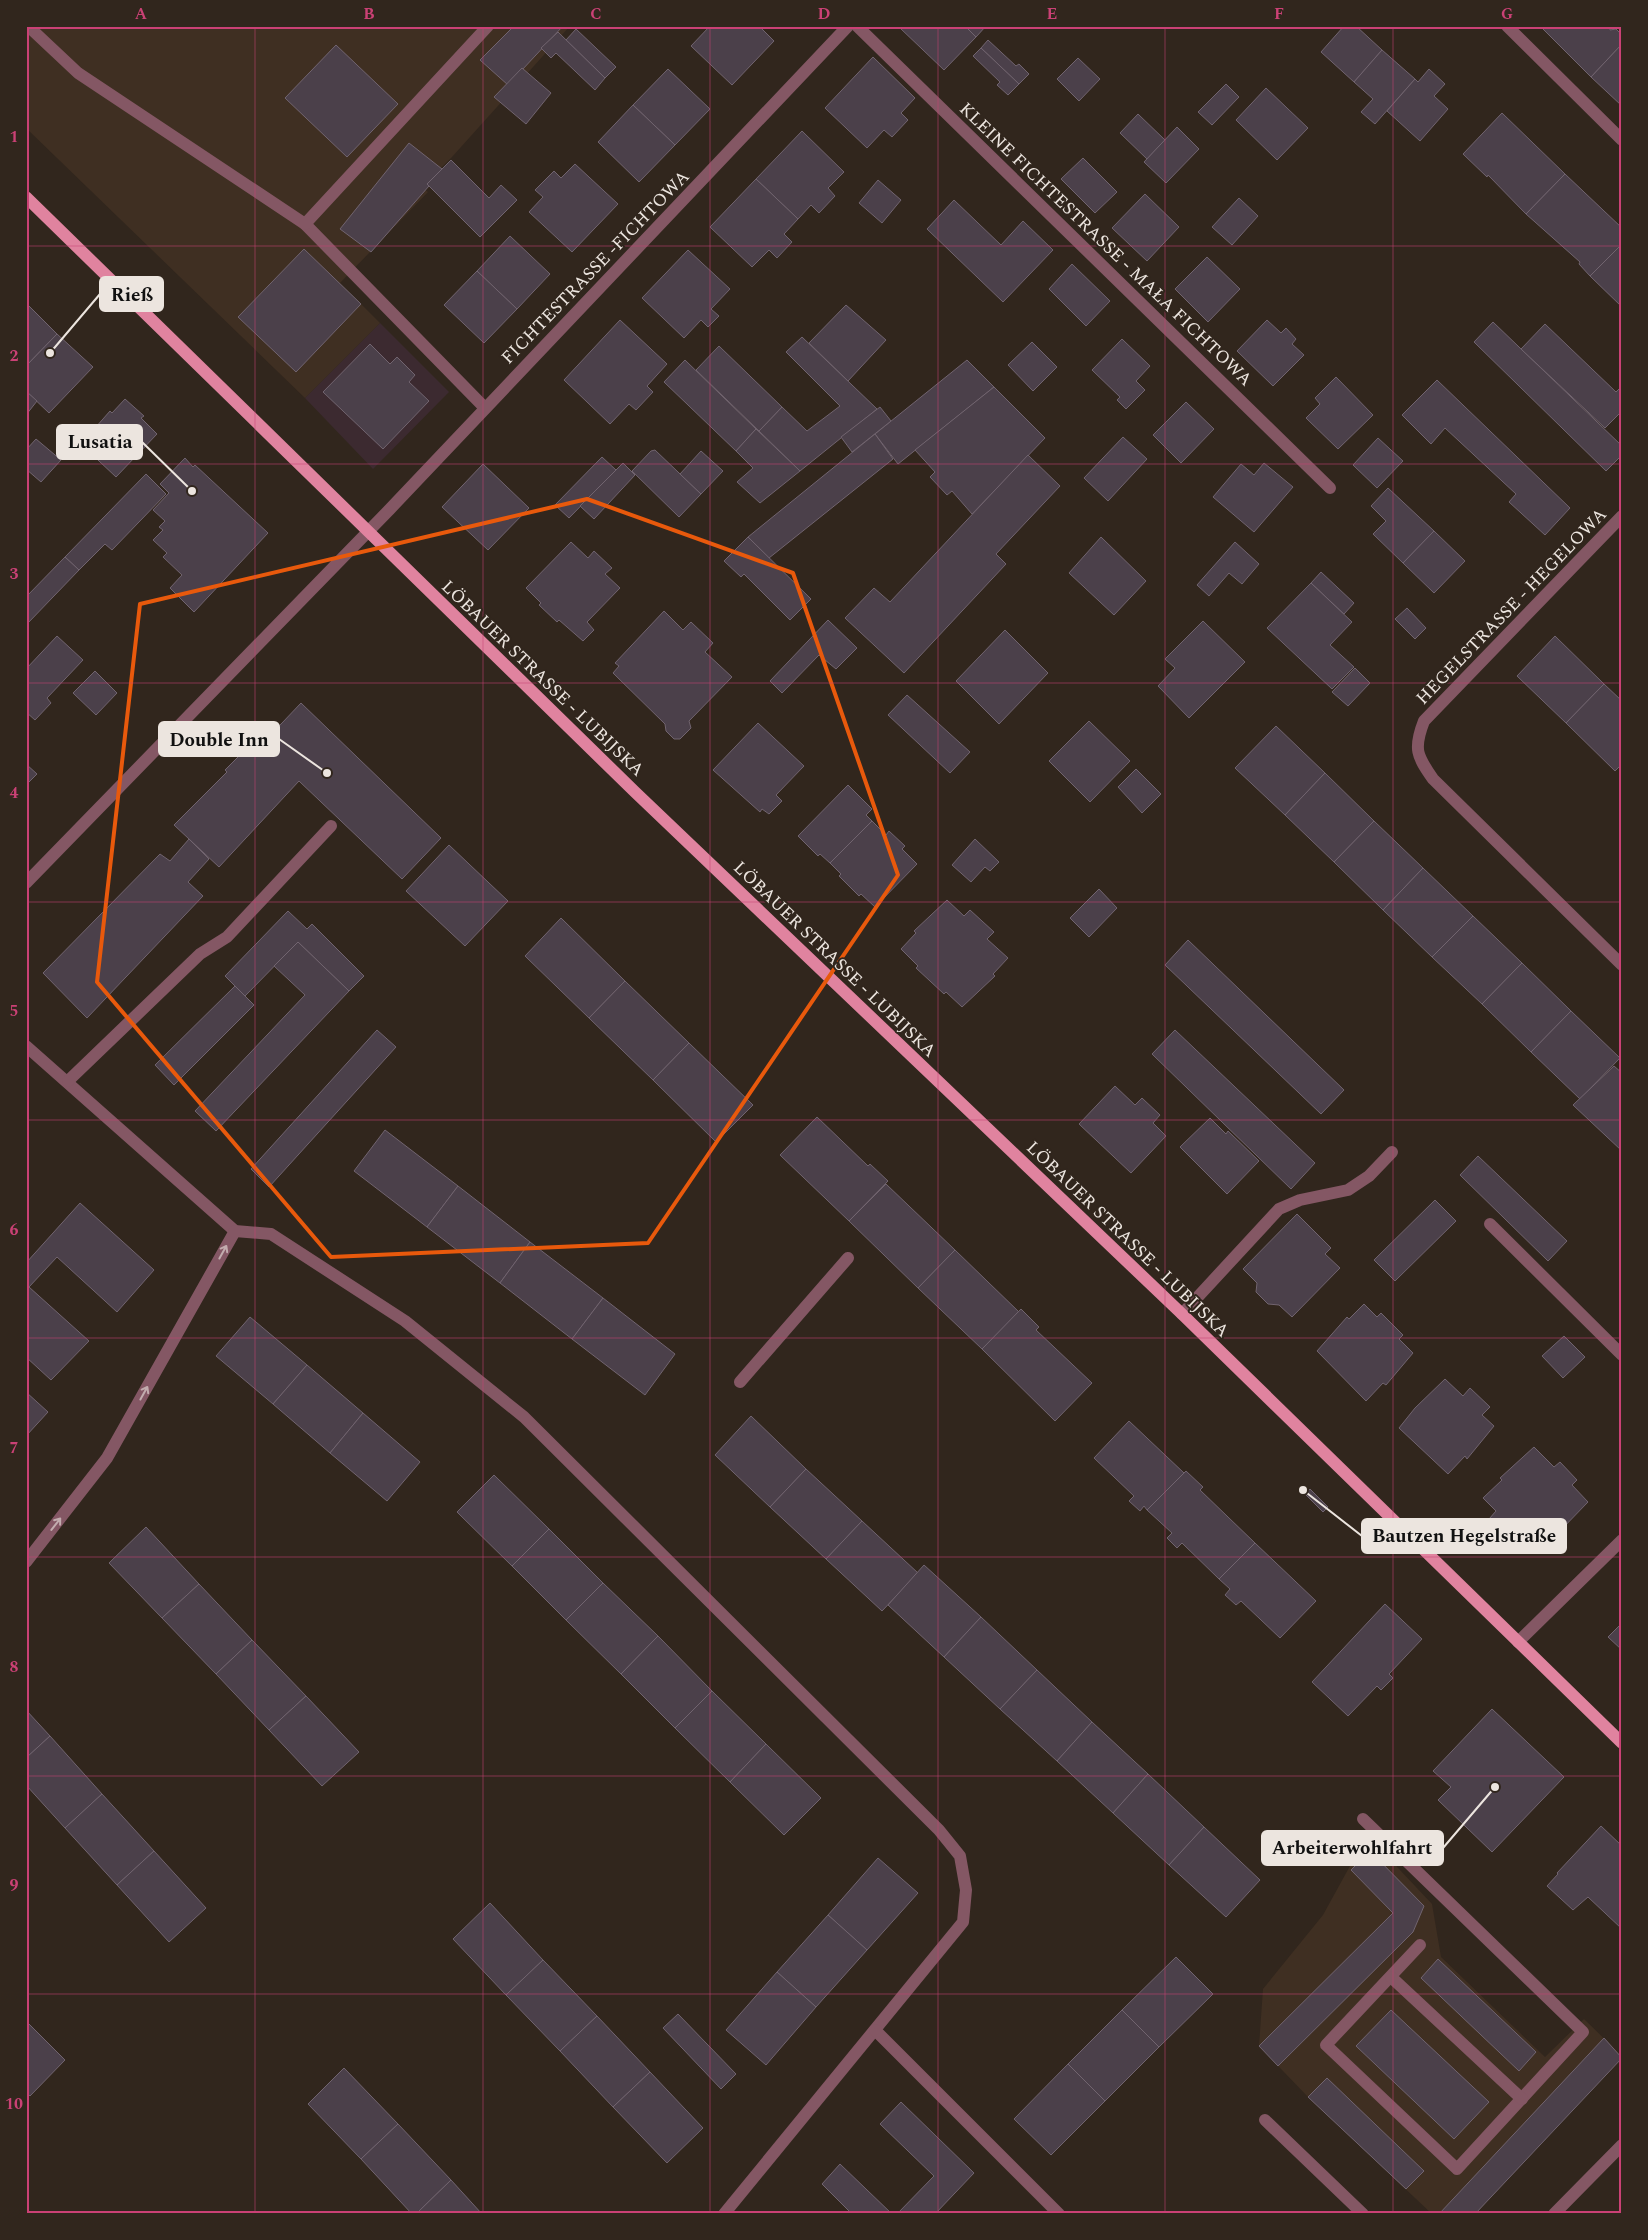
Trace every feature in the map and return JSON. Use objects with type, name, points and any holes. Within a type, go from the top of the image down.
[{"type":"main road","name":"LÖBAUER STRASSE - LUBIJSKA","points":[[26,197],[642,799],[1182,1314],[1622,1743]]},
{"type":"street","points":[[28,26],[78,73],[305,224],[485,408]]},
{"type":"street","points":[[305,224],[488,26]]},
{"type":"street","points":[[1507,26],[1622,140]]},
{"type":"street","name":"FICHTESTRASSE -FICHTOWA","points":[[26,883],[367,531],[849,27]]},
{"type":"street","name":"KLEINE FICHTESTRASSE - MAŁA FICHTOWA","points":[[849,27],[1330,488]]},
{"type":"street","name":"HEGELSTRASSE - HEGELOWA","points":[[1622,516],[1424,721],[1417,739],[1418,758],[1433,779],[1622,965]]},
{"type":"street","points":[[68,1082],[200,954],[227,936],[332,826]]},
{"type":"street","points":[[26,1046],[235,1231],[271,1234],[405,1321],[524,1417],[939,1830],[960,1856],[966,1890],[963,1922],[724,2214]]},
{"type":"street","points":[[1182,1314],[1279,1210],[1300,1200],[1348,1190],[1369,1176],[1392,1152]]},
{"type":"street","points":[[1490,1224],[1622,1355]]},
{"type":"street","points":[[26,1562],[107,1458],[235,1231]]},
{"type":"street","points":[[740,1382],[848,1258]]},
{"type":"street","points":[[1518,1642],[1622,1540]]},
{"type":"street","points":[[1363,1819],[1583,2032],[1457,2169],[1326,2045],[1420,1945]]},
{"type":"street","points":[[1391,1977],[1522,2099]]},
{"type":"street","points":[[875,2030],[1060,2214]]},
{"type":"street","points":[[1265,2120],[1362,2214]]},
{"type":"street","points":[[1554,2214],[1622,2145]]},
{"type":"highlighted area","points":[[587,499],[793,573],[898,875],[648,1243],[331,1257],[97,982],[140,604]]},
{"type":"shaded area","points":[[26,26],[570,26],[452,157],[422,187],[428,192],[340,283],[380,323],[305,398],[26,128]]},
{"type":"shaded area","points":[[380,323],[449,392],[373,469],[305,398]]},
{"type":"shaded area","points":[[1367,1835],[1432,1904],[1441,1957],[1545,2057],[1584,2019],[1622,2056],[1475,2214],[1432,2214],[1308,2097],[1259,2046],[1263,1989],[1323,1915]]},
{"type":"building","points":[[514,26],[563,26],[508,85],[480,60]]},
{"type":"building","points":[[710,26],[759,26],[774,41],[732,85],[691,46]]},
{"type":"building","points":[[902,26],[965,26],[976,37],[944,70],[900,28]]},
{"type":"building","points":[[965,26],[986,26],[976,37]]},
{"type":"building","points":[[1344,26],[1356,26],[1382,50],[1354,82],[1321,52]]},
{"type":"building","points":[[1540,26],[1610,26],[1610,30],[1616,29],[1622,35],[1622,44],[1591,77]]},
{"type":"building","points":[[576,29],[616,67],[605,78],[566,40]]},
{"type":"building","points":[[558,32],[605,78],[595,90],[556,53],[551,58],[541,48]]},
{"type":"building","points":[[988,40],[1016,66],[1019,64],[1029,74],[1019,84],[981,48]]},
{"type":"building","points":[[1622,44],[1622,106],[1591,77]]},
{"type":"building","points":[[336,45],[398,104],[347,157],[285,98]]},
{"type":"building","points":[[981,48],[1019,84],[1008,95],[997,85],[1000,82],[973,56]]},
{"type":"building","points":[[1382,50],[1415,79],[1375,124],[1361,112],[1373,99],[1354,82]]},
{"type":"building","points":[[873,57],[915,98],[901,113],[908,120],[892,137],[884,130],[867,148],[825,108]]},
{"type":"building","points":[[1078,58],[1100,79],[1079,101],[1057,79]]},
{"type":"building","points":[[522,68],[551,93],[526,124],[494,97]]},
{"type":"building","points":[[668,69],[710,109],[675,145],[633,105]]},
{"type":"building","points":[[1429,69],[1445,84],[1434,96],[1448,109],[1420,141],[1387,111],[1415,79],[1418,82]]},
{"type":"building","points":[[1226,84],[1239,97],[1212,125],[1198,112]]},
{"type":"building","points":[[1266,88],[1308,128],[1277,160],[1236,120]]},
{"type":"building","points":[[633,105],[675,145],[639,182],[598,142]]},
{"type":"building","points":[[1502,113],[1565,174],[1526,214],[1488,175],[1487,177],[1463,154]]},
{"type":"building","points":[[1138,114],[1165,140],[1147,159],[1120,133]]},
{"type":"building","points":[[1177,127],[1199,149],[1166,183],[1144,162]]},
{"type":"building","points":[[802,131],[844,172],[828,188],[835,196],[819,213],[811,205],[798,219],[756,179]]},
{"type":"building","points":[[409,143],[442,169],[427,184],[429,186],[371,252],[340,229]]},
{"type":"building","points":[[1083,158],[1117,192],[1095,213],[1061,179]]},
{"type":"building","points":[[451,160],[489,198],[501,185],[517,200],[480,237],[427,184]]},
{"type":"building","points":[[575,164],[618,204],[572,252],[529,212],[543,197],[535,190],[554,171],[561,178]]},
{"type":"building","points":[[1565,174],[1622,228],[1622,244],[1590,276],[1579,264],[1580,262],[1526,214]]},
{"type":"building","points":[[756,179],[798,219],[784,234],[792,242],[777,258],[769,250],[752,267],[710,227]]},
{"type":"building","points":[[878,180],[901,200],[882,223],[859,203]]},
{"type":"building","points":[[1145,194],[1179,227],[1147,261],[1112,228]]},
{"type":"building","points":[[1239,198],[1258,216],[1232,245],[1212,227]]},
{"type":"building","points":[[954,200],[1001,245],[1023,221],[1053,250],[1003,302],[927,229]]},
{"type":"building","points":[[510,236],[550,274],[517,309],[477,271]]},
{"type":"building","points":[[1622,244],[1622,307],[1590,276]]},
{"type":"building","points":[[304,249],[361,304],[296,372],[238,317]]},
{"type":"building","points":[[688,250],[730,289],[711,309],[719,316],[708,327],[701,320],[684,338],[642,298]]},
{"type":"building","points":[[1207,257],[1240,289],[1208,322],[1175,289]]},
{"type":"building","points":[[1072,264],[1110,301],[1086,326],[1049,289]]},
{"type":"building","points":[[477,271],[517,309],[484,343],[444,305]]},
{"type":"building","points":[[26,303],[57,334],[26,366]]},
{"type":"building","points":[[846,305],[886,340],[848,381],[809,343]]},
{"type":"building","points":[[620,320],[667,364],[647,386],[653,392],[636,410],[629,404],[610,424],[564,380]]},
{"type":"building","points":[[1267,320],[1281,333],[1286,328],[1296,339],[1292,344],[1304,355],[1273,386],[1237,351]]},
{"type":"building","points":[[1493,322],[1622,446],[1622,455],[1606,471],[1474,342]]},
{"type":"building","points":[[1545,324],[1616,392],[1622,386],[1622,411],[1605,428],[1521,349]]},
{"type":"building","points":[[57,334],[93,367],[49,413],[26,391],[26,366]]},
{"type":"building","points":[[802,337],[877,409],[800,471],[759,431],[782,407],[807,431],[840,406],[786,352]]},
{"type":"building","points":[[1122,339],[1150,366],[1136,381],[1145,390],[1126,409],[1117,400],[1120,397],[1092,370]]},
{"type":"building","points":[[1032,342],[1057,367],[1033,391],[1008,365]]},
{"type":"building","points":[[370,344],[390,364],[397,357],[415,375],[409,382],[429,401],[383,449],[323,392]]},
{"type":"building","points":[[719,346],[782,407],[759,431],[696,370]]},
{"type":"building","points":[[685,360],[756,429],[736,451],[664,382]]},
{"type":"building","points":[[967,360],[994,387],[898,464],[875,434]]},
{"type":"building","points":[[1336,377],[1373,415],[1338,449],[1306,418],[1320,404],[1315,398]]},
{"type":"building","points":[[1437,380],[1570,508],[1545,535],[1509,502],[1516,494],[1445,428],[1431,444],[1402,415]]},
{"type":"building","points":[[994,387],[1045,438],[972,514],[952,491],[947,495],[930,477],[935,472],[915,450]]},
{"type":"building","points":[[26,391],[37,401],[26,415]]},
{"type":"building","points":[[125,399],[144,416],[141,418],[157,434],[116,477],[81,444],[110,411],[112,413]]},
{"type":"building","points":[[1186,402],[1214,429],[1181,463],[1153,435]]},
{"type":"building","points":[[880,407],[891,421],[852,452],[841,437]]},
{"type":"building","points":[[756,429],[800,471],[760,503],[737,482],[753,468],[736,451]]},
{"type":"building","points":[[875,434],[893,459],[769,558],[748,537]]},
{"type":"building","points":[[1123,437],[1147,459],[1108,501],[1084,478]]},
{"type":"building","points":[[1378,438],[1403,461],[1377,488],[1353,465]]},
{"type":"building","points":[[36,439],[61,460],[41,482],[26,469],[26,450]]},
{"type":"building","points":[[655,450],[701,494],[679,517],[632,471],[651,451]]},
{"type":"building","points":[[701,451],[723,471],[701,494],[680,474]]},
{"type":"building","points":[[1028,455],[1060,486],[996,554],[1006,564],[904,673],[845,618],[874,588],[890,602]]},
{"type":"building","points":[[602,457],[616,470],[569,518],[555,505]]},
{"type":"building","points":[[185,458],[193,467],[195,465],[268,533],[194,612],[170,588],[182,575],[163,557],[167,553],[153,540],[163,530],[159,527],[165,521],[153,510],[169,493],[160,484]]},
{"type":"building","points":[[623,463],[635,475],[594,519],[580,506]]},
{"type":"building","points":[[1264,463],[1293,487],[1254,532],[1213,497],[1241,464],[1254,475]]},
{"type":"building","points":[[483,464],[529,508],[488,550],[442,507]]},
{"type":"building","points":[[146,474],[166,494],[112,550],[105,544],[79,570],[65,557]]},
{"type":"building","points":[[1388,488],[1434,531],[1403,563],[1373,534],[1386,521],[1371,506]]},
{"type":"building","points":[[1434,531],[1465,561],[1434,593],[1403,563]]},
{"type":"building","points":[[748,537],[811,599],[790,620],[744,574],[741,577],[724,561]]},
{"type":"building","points":[[1101,537],[1146,581],[1114,615],[1069,573]]},
{"type":"building","points":[[571,542],[588,558],[594,551],[612,568],[605,574],[620,588],[587,622],[594,630],[583,641],[559,620],[557,622],[539,605],[541,603],[526,588]]},
{"type":"building","points":[[1235,542],[1259,564],[1242,584],[1229,573],[1209,596],[1197,585]]},
{"type":"building","points":[[65,557],[79,570],[27,624],[26,597]]},
{"type":"building","points":[[1321,572],[1354,603],[1344,614],[1311,583]]},
{"type":"building","points":[[1311,583],[1352,622],[1330,645],[1354,667],[1332,689],[1267,628]]},
{"type":"building","points":[[1407,608],[1426,628],[1415,639],[1395,619]]},
{"type":"building","points":[[664,611],[683,630],[691,622],[713,643],[705,652],[732,677],[689,721],[691,728],[680,739],[674,739],[666,731],[665,724],[613,673],[619,666],[615,663]]},
{"type":"building","points":[[828,620],[857,648],[836,669],[819,655],[782,693],[770,681]]},
{"type":"building","points":[[1203,621],[1245,662],[1189,718],[1158,686],[1175,668],[1165,659]]},
{"type":"building","points":[[1005,630],[1048,673],[999,724],[956,681]]},
{"type":"building","points":[[57,636],[83,660],[47,698],[51,703],[35,720],[26,712],[26,669]]},
{"type":"building","points":[[1555,636],[1604,684],[1566,723],[1517,676]]},
{"type":"building","points":[[1355,668],[1370,683],[1348,706],[1332,692]]},
{"type":"building","points":[[95,671],[117,693],[96,715],[73,693]]},
{"type":"building","points":[[1604,684],[1622,701],[1622,764],[1615,771],[1566,723]]},
{"type":"building","points":[[907,695],[970,752],[950,773],[888,715]]},
{"type":"building","points":[[301,703],[441,838],[402,879],[299,781],[219,867],[174,825],[227,772],[225,770],[240,755],[242,757],[259,739],[263,743]]},
{"type":"building","points":[[1089,721],[1130,761],[1090,802],[1049,761]]},
{"type":"building","points":[[758,723],[804,766],[776,795],[782,801],[769,814],[762,809],[760,812],[713,770]]},
{"type":"building","points":[[1276,726],[1325,773],[1285,815],[1235,768]]},
{"type":"building","points":[[26,764],[37,774],[26,785]]},
{"type":"building","points":[[1136,769],[1161,794],[1142,813],[1118,787]]},
{"type":"building","points":[[1325,773],[1374,821],[1334,862],[1285,815]]},
{"type":"building","points":[[848,785],[872,809],[866,815],[872,821],[830,863],[820,854],[818,856],[798,836]]},
{"type":"building","points":[[872,821],[886,835],[889,831],[905,846],[902,849],[917,864],[875,907],[861,894],[859,896],[839,876],[841,874],[830,863]]},
{"type":"building","points":[[1374,821],[1423,868],[1383,910],[1334,862]]},
{"type":"building","points":[[189,839],[209,859],[188,882],[203,896],[87,1018],[43,973],[160,854],[170,861]]},
{"type":"building","points":[[975,839],[999,862],[990,871],[985,867],[971,882],[952,865]]},
{"type":"building","points":[[449,845],[508,901],[465,946],[406,891]]},
{"type":"building","points":[[1423,868],[1473,916],[1432,957],[1383,910]]},
{"type":"building","points":[[1099,889],[1117,908],[1089,937],[1070,918]]},
{"type":"building","points":[[947,900],[964,916],[970,910],[994,932],[987,939],[1008,958],[993,974],[995,976],[962,1007],[946,992],[944,994],[916,968],[918,966],[901,949],[916,933],[914,931]]},
{"type":"building","points":[[288,911],[307,929],[312,924],[364,976],[349,991],[298,942],[245,996],[225,976]]},
{"type":"building","points":[[1473,916],[1522,963],[1482,1004],[1432,957]]},
{"type":"building","points":[[561,918],[625,981],[589,1018],[525,956]]},
{"type":"building","points":[[1188,940],[1344,1090],[1321,1114],[1165,965]]},
{"type":"building","points":[[298,942],[349,991],[216,1131],[195,1111],[305,995],[274,966]]},
{"type":"building","points":[[1522,963],[1571,1011],[1531,1052],[1482,1004]]},
{"type":"building","points":[[625,981],[689,1043],[653,1080],[589,1018]]},
{"type":"building","points":[[235,986],[254,1005],[174,1085],[155,1065]]},
{"type":"building","points":[[1571,1011],[1620,1058],[1580,1099],[1531,1052]]},
{"type":"building","points":[[377,1030],[396,1047],[269,1187],[251,1169]]},
{"type":"building","points":[[1175,1030],[1315,1163],[1291,1189],[1152,1054]]},
{"type":"building","points":[[689,1043],[753,1105],[716,1142],[653,1080]]},
{"type":"building","points":[[1614,1066],[1622,1073],[1622,1151],[1573,1105]]},
{"type":"building","points":[[1115,1086],[1135,1105],[1142,1098],[1160,1115],[1153,1123],[1166,1136],[1131,1173],[1079,1124]]},
{"type":"building","points":[[817,1117],[868,1166],[870,1164],[888,1181],[849,1221],[780,1155]]},
{"type":"building","points":[[1210,1118],[1226,1134],[1228,1131],[1259,1161],[1227,1194],[1180,1147]]},
{"type":"building","points":[[385,1130],[458,1186],[427,1227],[354,1171]]},
{"type":"building","points":[[1478,1156],[1567,1241],[1548,1261],[1460,1175]]},
{"type":"building","points":[[886,1184],[955,1250],[918,1288],[849,1221]]},
{"type":"building","points":[[458,1186],[530,1242],[500,1283],[427,1227]]},
{"type":"building","points":[[1435,1200],[1456,1221],[1395,1281],[1374,1260]]},
{"type":"building","points":[[80,1203],[154,1270],[117,1312],[57,1257],[29,1287],[89,1341],[51,1380],[26,1357],[26,1263]]},
{"type":"building","points":[[1297,1214],[1331,1248],[1325,1254],[1340,1268],[1292,1317],[1279,1305],[1268,1304],[1256,1292],[1257,1283],[1243,1269]]},
{"type":"building","points":[[530,1242],[603,1298],[572,1339],[500,1283]]},
{"type":"building","points":[[955,1250],[1019,1312],[982,1349],[918,1288]]},
{"type":"building","points":[[603,1298],[675,1354],[645,1395],[572,1339]]},
{"type":"building","points":[[1364,1304],[1377,1317],[1381,1313],[1403,1335],[1399,1339],[1413,1353],[1386,1385],[1383,1383],[1366,1401],[1317,1351],[1347,1317],[1349,1319]]},
{"type":"building","points":[[1021,1309],[1039,1327],[1036,1330],[1092,1383],[1055,1421],[982,1349]]},
{"type":"building","points":[[250,1317],[307,1365],[273,1404],[216,1356]]},
{"type":"building","points":[[1564,1336],[1585,1357],[1563,1378],[1542,1356]]},
{"type":"building","points":[[307,1365],[363,1413],[330,1453],[273,1404]]},
{"type":"building","points":[[1445,1379],[1463,1396],[1470,1388],[1490,1407],[1482,1415],[1494,1426],[1467,1459],[1465,1456],[1448,1474],[1399,1428],[1415,1408]]},
{"type":"building","points":[[26,1392],[48,1412],[26,1436]]},
{"type":"building","points":[[363,1413],[420,1462],[387,1501],[330,1453]]},
{"type":"building","points":[[751,1416],[806,1469],[770,1507],[715,1455]]},
{"type":"building","points":[[1129,1421],[1184,1473],[1147,1510],[1144,1506],[1140,1511],[1129,1501],[1134,1496],[1094,1458]]},
{"type":"building","points":[[1534,1447],[1554,1467],[1560,1462],[1577,1480],[1572,1485],[1588,1502],[1557,1534],[1554,1531],[1535,1550],[1521,1536],[1514,1543],[1489,1519],[1496,1511],[1483,1498],[1502,1480],[1500,1478]]},
{"type":"building","points":[[806,1469],[862,1521],[826,1559],[770,1507]]},
{"type":"building","points":[[1186,1471],[1203,1487],[1200,1490],[1255,1543],[1219,1579],[1182,1543],[1177,1548],[1167,1538],[1172,1533],[1147,1510]]},
{"type":"building","points":[[494,1475],[549,1529],[512,1566],[457,1512]]},
{"type":"building","points":[[1310,1489],[1328,1507],[1323,1512],[1305,1494]]},
{"type":"building","points":[[862,1521],[918,1573],[882,1611],[826,1559]]},
{"type":"building","points":[[146,1527],[199,1584],[162,1618],[109,1563]]},
{"type":"building","points":[[549,1529],[603,1583],[566,1620],[512,1566]]},
{"type":"building","points":[[1255,1543],[1316,1601],[1280,1638],[1241,1601],[1236,1605],[1225,1595],[1230,1589],[1219,1579]]},
{"type":"building","points":[[924,1565],[981,1617],[944,1657],[888,1605]]},
{"type":"building","points":[[603,1583],[658,1636],[621,1674],[566,1620]]},
{"type":"building","points":[[199,1584],[252,1640],[216,1674],[162,1618]]},
{"type":"building","points":[[1385,1604],[1422,1639],[1389,1674],[1393,1678],[1381,1690],[1377,1686],[1348,1716],[1312,1682]]},
{"type":"building","points":[[981,1617],[1037,1670],[1000,1709],[944,1657]]},
{"type":"building","points":[[1622,1623],[1622,1650],[1608,1637]]},
{"type":"building","points":[[658,1636],[712,1691],[675,1728],[621,1674]]},
{"type":"building","points":[[252,1640],[306,1696],[269,1730],[216,1674]]},
{"type":"building","points":[[1037,1670],[1092,1722],[1057,1761],[1000,1709]]},
{"type":"building","points":[[712,1691],[766,1744],[730,1782],[675,1728]]},
{"type":"building","points":[[306,1696],[359,1752],[322,1786],[269,1730]]},
{"type":"building","points":[[1492,1709],[1564,1777],[1492,1852],[1438,1800],[1451,1787],[1433,1771]]},
{"type":"building","points":[[26,1710],[50,1736],[26,1758]]},
{"type":"building","points":[[1092,1722],[1148,1774],[1113,1813],[1057,1761]]},
{"type":"building","points":[[50,1736],[102,1794],[65,1828],[26,1785],[26,1758]]},
{"type":"building","points":[[766,1744],[821,1798],[784,1835],[730,1782]]},
{"type":"building","points":[[1148,1774],[1204,1827],[1169,1865],[1113,1813]]},
{"type":"building","points":[[102,1794],[154,1851],[117,1885],[65,1828]]},
{"type":"building","points":[[1601,1826],[1622,1846],[1622,1929],[1588,1897],[1573,1910],[1547,1886]]},
{"type":"building","points":[[1204,1827],[1260,1880],[1226,1917],[1169,1865]]},
{"type":"building","points":[[154,1851],[206,1908],[169,1942],[117,1885]]},
{"type":"building","points":[[1370,1851],[1424,1906],[1413,1932],[1278,2066],[1259,2046],[1393,1913],[1351,1870]]},
{"type":"building","points":[[878,1858],[918,1893],[867,1950],[828,1915]]},
{"type":"building","points":[[490,1903],[543,1960],[506,1995],[453,1939]]},
{"type":"building","points":[[828,1915],[867,1950],[816,2007],[777,1972]]},
{"type":"building","points":[[1176,1957],[1213,1994],[1159,2047],[1122,2010]]},
{"type":"building","points":[[1438,1959],[1536,2052],[1519,2071],[1421,1978]]},
{"type":"building","points":[[543,1960],[597,2016],[560,2051],[506,1995]]},
{"type":"building","points":[[777,1972],[816,2007],[766,2065],[726,2030]]},
{"type":"building","points":[[1122,2010],[1159,2047],[1105,2101],[1068,2064]]},
{"type":"building","points":[[1391,2010],[1489,2102],[1454,2139],[1356,2046]]},
{"type":"building","points":[[678,2014],[736,2074],[721,2089],[663,2028]]},
{"type":"building","points":[[597,2016],[650,2072],[613,2107],[560,2051]]},
{"type":"building","points":[[26,2021],[65,2060],[30,2096],[26,2092]]},
{"type":"building","points":[[1604,2038],[1622,2058],[1475,2214],[1439,2214]]},
{"type":"building","points":[[1068,2064],[1105,2101],[1051,2155],[1014,2119]]},
{"type":"building","points":[[344,2068],[398,2124],[361,2159],[308,2104]]},
{"type":"building","points":[[650,2072],[703,2128],[667,2163],[613,2107]]},
{"type":"building","points":[[1327,2078],[1424,2171],[1406,2189],[1308,2097]]},
{"type":"building","points":[[901,2102],[974,2173],[935,2214],[897,2214],[934,2176],[880,2124]]},
{"type":"building","points":[[398,2124],[451,2180],[416,2214],[412,2214],[361,2159]]},
{"type":"building","points":[[840,2164],[892,2214],[852,2214],[822,2184]]},
{"type":"building","points":[[451,2180],[482,2214],[416,2214]]},
{"type":"place","name":"Rieß","points":[[50,353]]},
{"type":"place","name":"Lusatia","points":[[192,491]]},
{"type":"place","name":"Double Inn","points":[[327,773]]},
{"type":"place","name":"Bautzen Hegelstraße","points":[[1303,1490]]},
{"type":"place","name":"Arbeiterwohlfahrt","points":[[1495,1787]]}]
